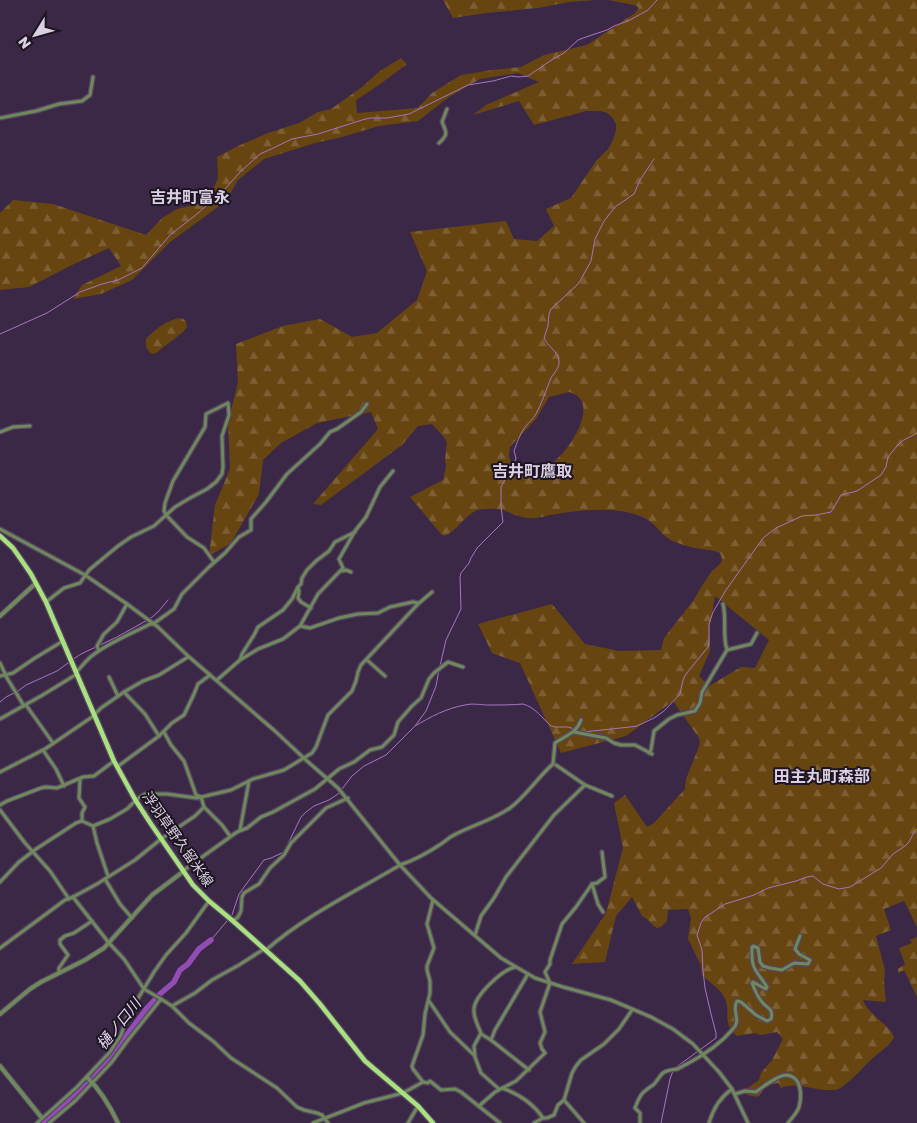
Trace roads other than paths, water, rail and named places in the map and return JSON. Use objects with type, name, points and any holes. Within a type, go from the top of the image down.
[{"type":"main road","name":"浮羽草野久留米線","points":[[0,536],[20,558],[46,602],[117,767],[136,801],[193,884],[209,901],[233,920],[310,992],[365,1061],[418,1106],[432,1123]]},
{"type":"street","points":[[0,118],[82,100],[90,95],[93,77]]},
{"type":"street","points":[[439,143],[445,137],[446,131],[442,122],[447,109]]},
{"type":"street","points":[[46,602],[64,588],[80,583],[85,575],[103,557],[118,546],[131,537],[154,526],[166,515],[216,482],[222,474],[224,450],[222,436],[229,415],[228,403],[206,414],[204,427],[172,481],[164,511],[166,515],[187,537],[204,548],[214,562]]},
{"type":"street","points":[[0,719],[76,673],[98,648],[153,624],[174,610],[182,594],[239,538],[251,530],[251,519],[283,478],[320,444],[330,432],[361,412],[367,404]]},
{"type":"street","points":[[0,432],[13,427],[30,426]]},
{"type":"street","points":[[217,680],[240,660],[258,649],[282,639],[300,626],[318,594],[343,568],[339,559],[355,531],[366,517],[380,487],[393,471]]},
{"type":"street","points":[[0,528],[85,575],[148,619],[343,792],[400,865],[433,900],[501,958],[535,978],[611,1000],[651,1018],[693,1044],[732,1089],[748,1123]]},
{"type":"street","points":[[240,660],[258,627],[283,610],[292,599],[307,570],[329,551],[335,542],[355,531]]},
{"type":"street","points":[[341,571],[351,572]]},
{"type":"street","points":[[0,616],[36,583]]},
{"type":"street","points":[[298,587],[298,598],[311,608]]},
{"type":"street","points":[[0,882],[19,862],[76,823],[82,821],[94,826],[110,819],[144,795],[167,794],[197,798],[232,790],[262,775],[284,770],[312,753],[316,748],[328,715],[352,691],[361,665],[418,604],[432,592]]},
{"type":"street","points":[[300,626],[310,628],[339,618],[358,614],[378,613],[399,604],[413,602],[418,604]]},
{"type":"street","points":[[98,648],[104,634],[117,622],[127,604]]},
{"type":"street","points":[[723,604],[725,615],[724,643],[727,650]]},
{"type":"street","points":[[574,732],[606,738],[621,745],[635,745],[650,754],[654,731],[668,719],[695,711],[700,703],[702,692],[727,650],[751,644],[757,633]]},
{"type":"street","points":[[0,676],[13,672],[63,641]]},
{"type":"street","points":[[0,772],[43,750],[124,692],[143,681],[159,676],[188,656]]},
{"type":"street","points":[[366,660],[385,676]]},
{"type":"street","points":[[0,1014],[30,989],[59,972],[93,956],[109,943],[158,890],[230,836],[247,828],[261,817],[315,789],[338,769],[354,762],[370,750],[382,746],[394,735],[398,722],[421,698],[429,679],[434,673],[448,662],[463,668]]},
{"type":"street","points":[[0,663],[16,692],[54,743]]},
{"type":"street","points":[[117,767],[184,715],[198,684],[210,675]]},
{"type":"street","points":[[109,678],[118,696]]},
{"type":"street","points":[[124,692],[145,714],[159,736]]},
{"type":"street","points":[[172,1006],[196,993],[212,980],[265,950],[301,922],[400,865],[441,844],[452,835],[484,822],[510,808],[553,764],[555,743],[574,732],[581,720]]},
{"type":"street","points":[[164,732],[171,745],[184,761],[196,795],[201,797],[204,807],[230,836]]},
{"type":"street","points":[[43,750],[64,786]]},
{"type":"street","points":[[0,805],[41,788],[57,788],[94,776],[114,761]]},
{"type":"street","points":[[556,765],[585,785],[612,796]]},
{"type":"street","points":[[80,779],[79,798],[85,807],[82,813],[82,821]]},
{"type":"street","points":[[240,830],[249,781]]},
{"type":"street","points":[[475,935],[481,916],[506,877],[554,815],[585,785]]},
{"type":"street","points":[[233,920],[241,911],[244,893],[259,884],[292,843],[326,808],[348,798]]},
{"type":"street","points":[[0,948],[44,915],[135,860],[161,839],[195,816],[204,807]]},
{"type":"street","points":[[0,810],[50,871],[69,899]]},
{"type":"street","points":[[94,826],[107,878],[120,904],[132,918]]},
{"type":"street","points":[[479,1106],[490,1095],[516,1081],[544,1053],[540,1042],[545,1032],[540,1012],[550,983],[545,972],[550,964],[562,924],[592,884],[606,877],[602,852]]},
{"type":"street","points":[[592,884],[602,912]]},
{"type":"street","points":[[73,897],[124,960],[144,989],[172,1006],[231,1058],[274,1086],[297,1107],[317,1113],[328,1123]]},
{"type":"street","points":[[423,1082],[412,1066],[423,1035],[430,993],[427,966],[434,948],[427,924],[433,900]]},
{"type":"street","points":[[38,1123],[87,1078],[110,1052],[121,1035],[128,1014],[166,955],[186,933],[209,901]]},
{"type":"street","points":[[59,972],[59,968],[68,955],[60,944],[60,940],[92,921]]},
{"type":"street","points":[[640,1123],[640,1113],[635,1108],[639,1098],[663,1073],[672,1069],[676,1070],[722,1040],[735,1027],[737,1020],[735,1005],[737,1001],[741,1002],[760,1018],[767,1021],[771,1019],[773,1016],[772,1012],[761,1000],[752,983],[766,988],[768,986],[751,960],[752,947],[758,948],[760,962],[763,966],[782,970],[794,963],[808,964],[810,960],[799,954],[795,949],[800,936]]},
{"type":"street","points":[[515,966],[501,974],[478,998],[474,1010],[481,1034],[529,1070]]},
{"type":"street","points":[[491,1040],[528,974]]},
{"type":"street","points":[[49,1123],[75,1101],[111,1063],[160,998]]},
{"type":"street","points":[[428,1000],[450,1032],[475,1057]]},
{"type":"street","points":[[534,1123],[554,1115],[558,1106],[564,1100],[576,1066],[611,1037],[632,1010]]},
{"type":"street","points":[[481,1034],[474,1046],[475,1057],[481,1074],[500,1089],[526,1099],[543,1118]]},
{"type":"street","points":[[0,1066],[42,1118]]},
{"type":"street","points":[[735,1094],[744,1090],[756,1092],[784,1075],[793,1077],[798,1082],[800,1088],[800,1100],[797,1111],[788,1123]]},
{"type":"street","points":[[87,1078],[107,1102],[118,1123]]},
{"type":"street","points":[[313,1123],[364,1103],[403,1093],[423,1082],[428,1083],[430,1081],[441,1090],[455,1089],[461,1092],[500,1123]]},
{"type":"street","points":[[709,1123],[716,1105],[732,1089]]},
{"type":"street","points":[[564,1100],[584,1123]]},
{"type":"street","points":[[408,1123],[418,1106]]},
{"type":"waterway","points":[[0,334],[47,313],[80,292],[118,280],[142,268],[170,235],[225,189],[260,154],[292,139],[318,134],[362,120],[409,114],[468,85],[511,76],[528,76],[564,53],[578,40],[628,21],[648,10],[657,0]]},
{"type":"waterway","points":[[440,666],[446,640],[461,609],[461,573],[477,548],[503,522],[501,487],[515,461],[514,451],[520,435],[536,414],[551,378],[559,365],[557,355],[544,338],[551,309],[580,281],[591,261],[595,239],[604,221],[615,207],[634,194],[640,180],[654,159]]},
{"type":"waterway","points":[[415,726],[445,711],[471,704],[523,704],[535,710],[551,726],[568,727],[583,732],[637,726],[654,718],[664,711],[680,694],[686,674],[708,647],[709,624],[713,612],[726,590],[763,538],[776,528],[802,516],[831,512],[841,495],[857,491],[881,475],[886,467],[888,457],[897,446],[917,433]]},
{"type":"waterway","points":[[72,660],[151,618],[168,600]]},
{"type":"waterway","points":[[0,702],[26,685],[57,671],[68,663]]},
{"type":"waterway","points":[[211,940],[232,915],[239,894],[264,860],[284,852],[301,817],[314,806],[338,794],[352,776],[364,766],[386,755],[415,726],[426,711],[436,686],[439,670]]},
{"type":"waterway","points":[[675,1068],[716,1038],[705,988],[702,950],[697,935],[704,918],[725,904],[754,895],[768,888],[807,877],[813,876],[823,884],[839,889],[850,887],[881,868],[893,854],[909,842],[917,829]]},
{"type":"waterway","name":"樋ノ口川","points":[[44,1123],[108,1060],[147,1008],[174,982],[180,970],[188,964],[199,949],[211,940]]},
{"type":"waterway","points":[[661,1123],[673,1071]]},
{"type":"district","name":"吉井町富永","points":[[190,197]]},
{"type":"district","name":"吉井町鷹取","points":[[532,471]]},
{"type":"district","name":"田主丸町森部","points":[[822,776]]}]
